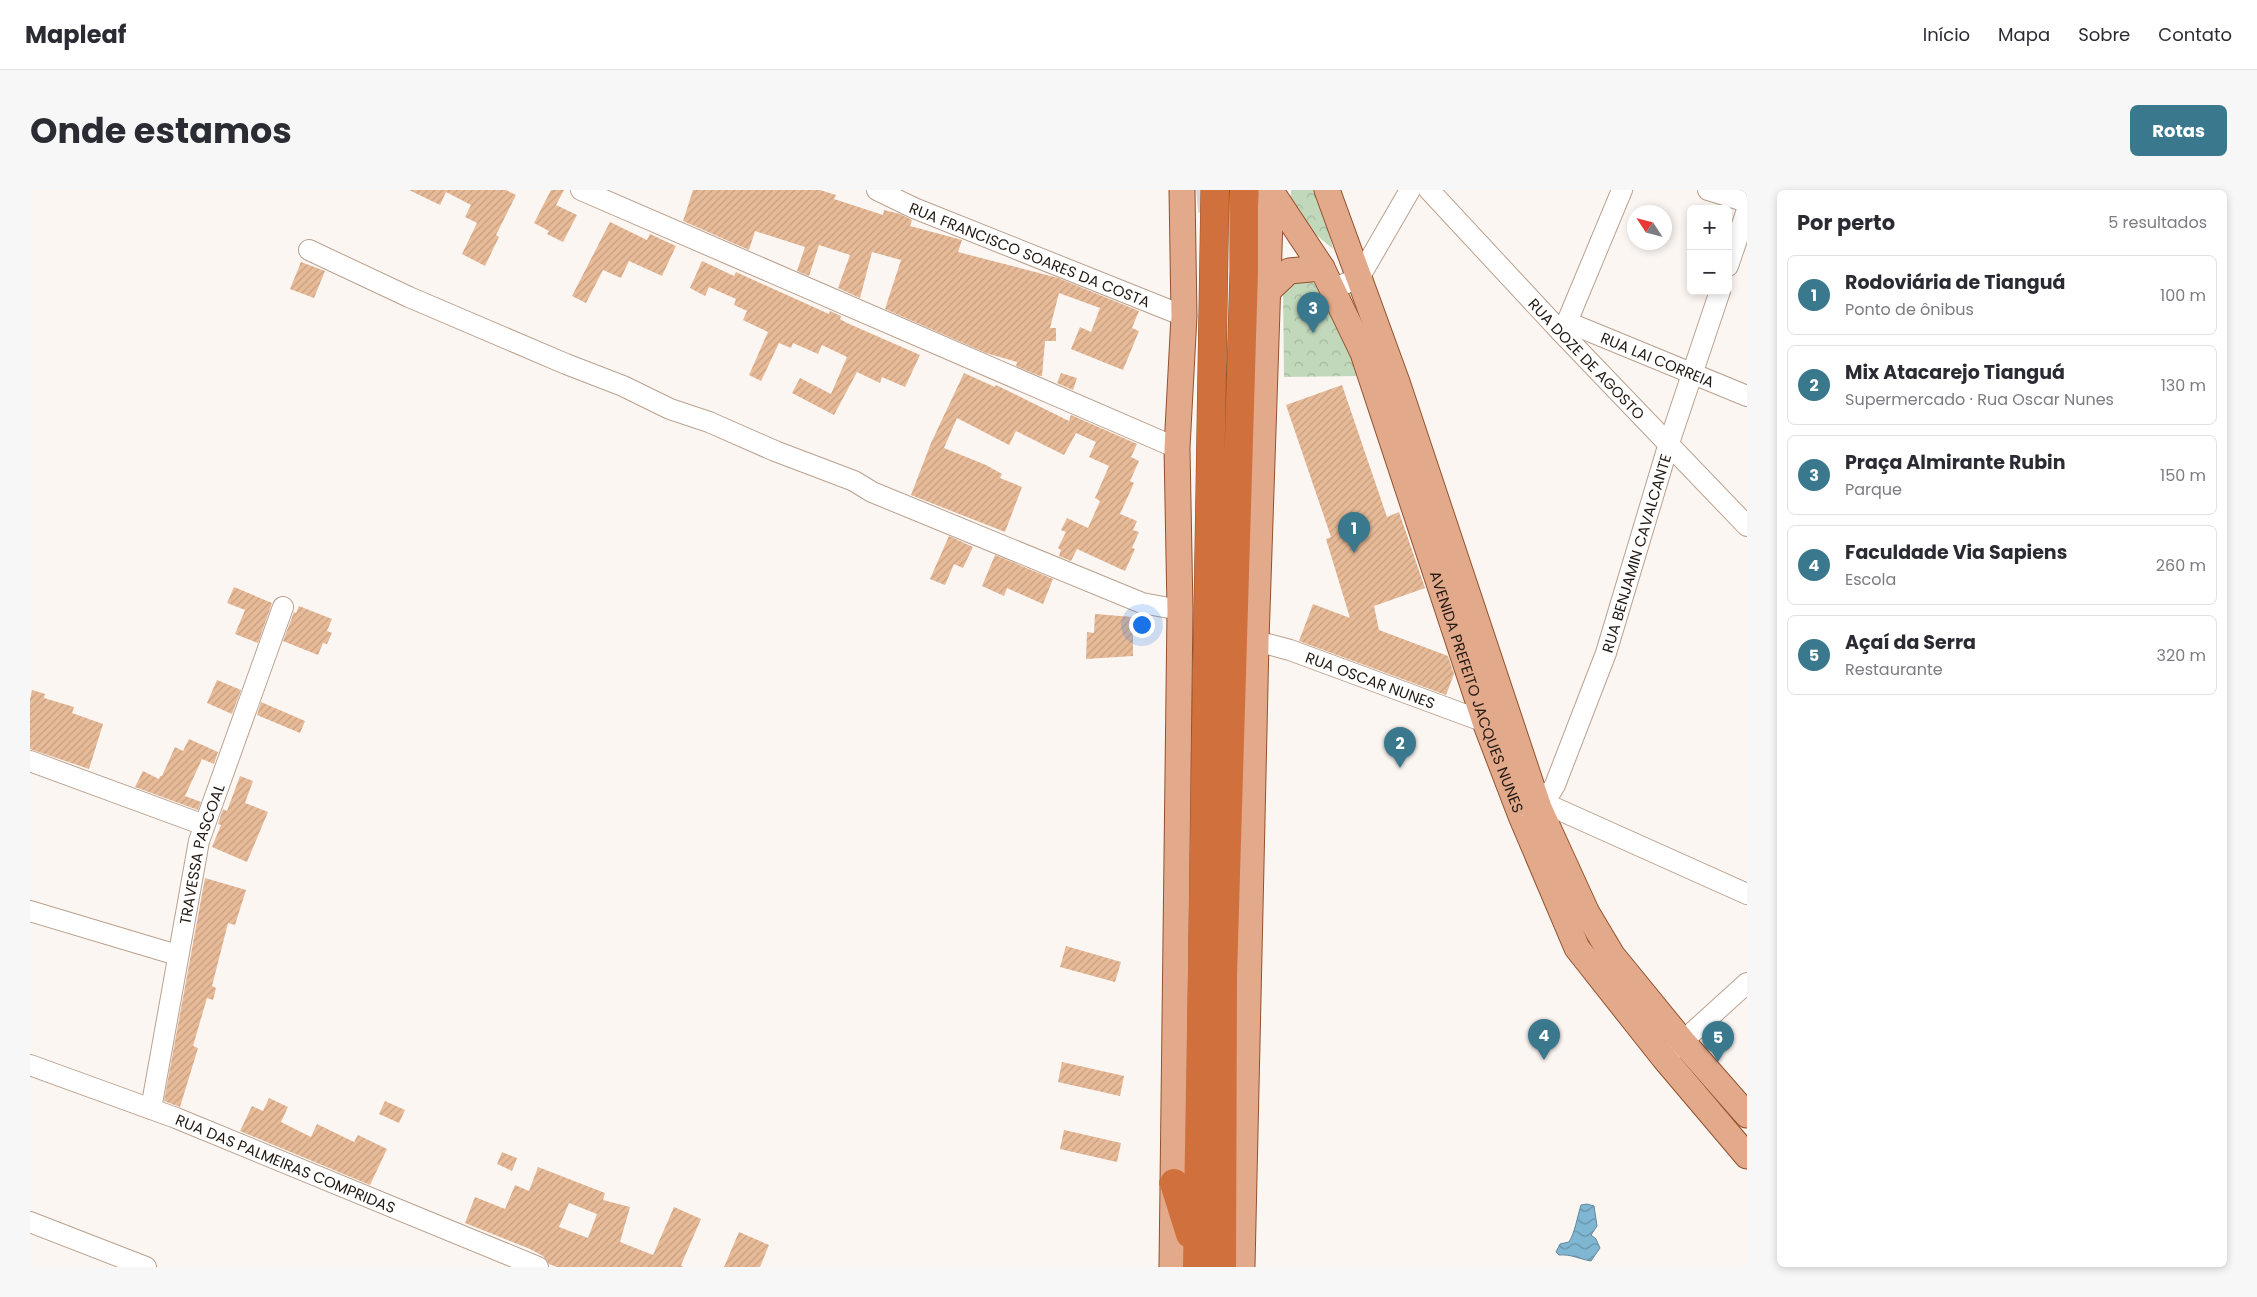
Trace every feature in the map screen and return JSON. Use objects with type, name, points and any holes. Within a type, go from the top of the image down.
[{"type":"highway","points":[[1222,1267],[1222,975],[1244,271],[1264,191]]},
{"type":"highway","points":[[1194,195],[1197,1261]]},
{"type":"highway","points":[[1174,1183],[1197,1261]]},
{"type":"highway","points":[[1222,1210],[1235,1267]]},
{"type":"main road","name":"AVENIDA PREFEITO JACQUES NUNES","points":[[1327,190],[1359,278],[1373,350],[1422,496],[1497,718],[1535,809],[1587,913],[1612,954],[1683,1042],[1747,1116]]},
{"type":"main road","points":[[1242,1267],[1256,641],[1269,290],[1264,191]]},
{"type":"main road","name":"AVENIDA PREFEITO JACQUES NUNES","points":[[1264,191],[1327,278],[1373,350]]},
{"type":"main road","points":[[1172,1267],[1180,610],[1177,448],[1184,316],[1194,195]]},
{"type":"main road","points":[[1269,290],[1289,271],[1327,278]]},
{"type":"main road","name":"AVENIDA PREFEITO JACQUES NUNES","points":[[1535,809],[1577,948],[1664,1058],[1747,1156]]},
{"type":"street","points":[[581,190],[1177,448]]},
{"type":"street","name":"RUA FRANCISCO SOARES DA COSTA","points":[[877,190],[914,208],[1184,316]]},
{"type":"street","points":[[1327,278],[1359,278],[1410,190]]},
{"type":"street","points":[[1564,327],[1622,190]]},
{"type":"street","points":[[1708,190],[1747,202]]},
{"type":"street","name":"RUA DOZE DE AGOSTO","points":[[1433,192],[1564,327],[1747,526]]},
{"type":"street","points":[[1732,254],[1747,210]]},
{"type":"street","points":[[309,250],[409,297],[566,364],[623,386],[670,409],[709,422],[775,451],[854,481],[872,492],[1142,603],[1180,610]]},
{"type":"street","name":"RUA BENJAMIN CAVALCANTE","points":[[1535,809],[1555,784],[1606,654],[1669,443],[1719,295]]},
{"type":"street","name":"RUA LAI CORREIA","points":[[1564,327],[1747,396]]},
{"type":"street","name":"TRAVESSA PASCOAL","points":[[151,1109],[177,954],[199,841],[283,607]]},
{"type":"street","name":"RUA OSCAR NUNES","points":[[1256,641],[1290,650],[1497,718]]},
{"type":"street","points":[[30,761],[204,825]]},
{"type":"street","points":[[1535,809],[1747,894]]},
{"type":"street","points":[[30,911],[177,954]]},
{"type":"street","points":[[1664,1058],[1747,983]]},
{"type":"street","name":"RUA DAS PALMEIRAS COMPRIDAS","points":[[30,1064],[151,1109],[538,1267]]},
{"type":"street","points":[[30,1222],[146,1267]]},
{"type":"green space","points":[[1291,190],[1318,190],[1333,249],[1290,213]]},
{"type":"green space","points":[[1307,278],[1324,291],[1359,376],[1284,377],[1283,287]]},
{"type":"water","points":[[1581,1205],[1594,1206],[1597,1226],[1591,1235],[1596,1239],[1600,1248],[1591,1261],[1559,1255],[1556,1252],[1560,1244],[1569,1242],[1571,1238]]},
{"type":"building","points":[[409,190],[506,190],[516,195],[496,235],[499,237],[485,266],[462,254],[477,223],[465,217],[471,205],[446,192],[440,205]]},
{"type":"building","points":[[551,190],[564,190],[556,205],[577,215],[563,242],[547,234],[549,231],[534,223]]},
{"type":"building","points":[[693,190],[820,190],[836,195],[834,199],[883,215],[884,210],[900,214],[912,220],[910,226],[962,240],[958,252],[1058,278],[1139,311],[1132,328],[1139,331],[1123,370],[1071,349],[1080,327],[1091,332],[1100,308],[1059,293],[1050,328],[1056,328],[1056,341],[1045,341],[1042,376],[1040,376],[1016,366],[1017,362],[986,353],[885,309],[901,260],[872,252],[860,298],[838,288],[850,255],[819,245],[809,276],[797,271],[805,247],[755,231],[749,250],[683,221]]},
{"type":"building","points":[[610,222],[647,240],[650,234],[676,246],[662,276],[629,261],[621,278],[603,270],[586,303],[572,296]]},
{"type":"building","points":[[702,261],[734,276],[736,272],[829,314],[830,311],[841,316],[840,319],[847,323],[920,355],[905,387],[882,377],[880,383],[857,372],[834,415],[792,393],[800,378],[831,394],[847,357],[822,345],[818,354],[793,343],[791,348],[779,343],[761,381],[749,375],[768,332],[743,320],[747,311],[734,305],[736,299],[709,287],[705,296],[690,288]]},
{"type":"building","points":[[301,262],[325,271],[314,298],[290,289]]},
{"type":"building","points":[[964,373],[995,387],[996,385],[1069,421],[1071,415],[1137,444],[1131,457],[1139,461],[1130,481],[1134,483],[1120,514],[1137,521],[1133,530],[1139,532],[1132,548],[1135,549],[1125,571],[1077,549],[1071,561],[1059,556],[1061,550],[1058,548],[1066,532],[1061,530],[1067,518],[1088,528],[1100,501],[1095,498],[1109,466],[1089,457],[1096,442],[1076,433],[1064,455],[1016,431],[1009,445],[957,418],[944,448],[986,465],[1002,474],[1000,478],[1022,487],[1005,532],[911,495],[931,443]]},
{"type":"building","points":[[1061,373],[1077,378],[1073,390],[1057,383]]},
{"type":"building","points":[[1342,385],[1387,517],[1399,512],[1425,588],[1374,606],[1379,630],[1448,656],[1454,674],[1446,695],[1299,641],[1313,604],[1350,618],[1326,539],[1331,537],[1286,405]]},
{"type":"building","points":[[949,536],[973,547],[963,568],[954,564],[945,585],[930,579]]},
{"type":"building","points":[[995,555],[1053,579],[1043,604],[1007,588],[1004,596],[982,586]]},
{"type":"building","points":[[234,587],[272,603],[258,643],[235,634],[245,610],[227,603]]},
{"type":"building","points":[[299,606],[332,619],[327,631],[332,633],[327,644],[323,643],[318,655],[283,641],[294,612],[296,613]]},
{"type":"building","points":[[1095,614],[1133,617],[1133,656],[1086,659],[1087,632],[1094,633]]},
{"type":"building","points":[[217,680],[241,690],[232,714],[207,703]]},
{"type":"building","points":[[32,690],[45,694],[44,698],[74,707],[72,713],[103,724],[89,769],[30,749],[30,699]]},
{"type":"building","points":[[261,702],[305,721],[300,733],[257,715]]},
{"type":"building","points":[[189,739],[218,752],[214,764],[202,759],[185,796],[201,802],[198,810],[135,787],[143,771],[159,779],[175,747],[183,751]]},
{"type":"building","points":[[240,776],[253,781],[245,803],[268,812],[247,862],[212,847],[221,825],[218,824],[223,809],[227,811]]},
{"type":"building","points":[[205,878],[246,890],[235,925],[228,923],[212,986],[216,988],[213,1000],[207,998],[193,1046],[198,1048],[180,1107],[164,1101]]},
{"type":"building","points":[[1066,946],[1121,962],[1115,982],[1060,967]]},
{"type":"building","points":[[1062,1062],[1124,1076],[1120,1096],[1058,1082]]},
{"type":"building","points":[[269,1098],[288,1107],[281,1122],[311,1137],[317,1124],[354,1142],[358,1135],[387,1149],[370,1185],[240,1131],[252,1106],[263,1111]]},
{"type":"building","points":[[385,1101],[405,1110],[399,1123],[379,1114]]},
{"type":"building","points":[[1064,1130],[1121,1143],[1117,1162],[1060,1149]]},
{"type":"building","points":[[502,1152],[517,1158],[512,1171],[497,1164]]},
{"type":"building","points":[[538,1167],[605,1193],[603,1200],[630,1207],[620,1242],[653,1255],[674,1207],[701,1219],[681,1265],[683,1267],[557,1267],[549,1264],[543,1256],[530,1249],[465,1223],[475,1197],[505,1209],[515,1185],[529,1191]],"holes":[[[569,1203],[597,1214],[588,1238],[559,1227]]]},
{"type":"building","points":[[739,1232],[769,1245],[760,1267],[724,1267]]},
{"type":"tunnel","points":[[1197,200],[1258,194]]},
{"type":"place","name":"Praça Almirante Rubin","points":[[1313,333]]},
{"type":"place","name":"Rodoviária de Tianguá","points":[[1354,553]]},
{"type":"place","name":"Mix Atacarejo Tianguá","points":[[1400,768]]},
{"type":"place","name":"Faculdade Via Sapiens","points":[[1544,1060]]},
{"type":"place","name":"Açaí da Serra","points":[[1718,1062]]}]
